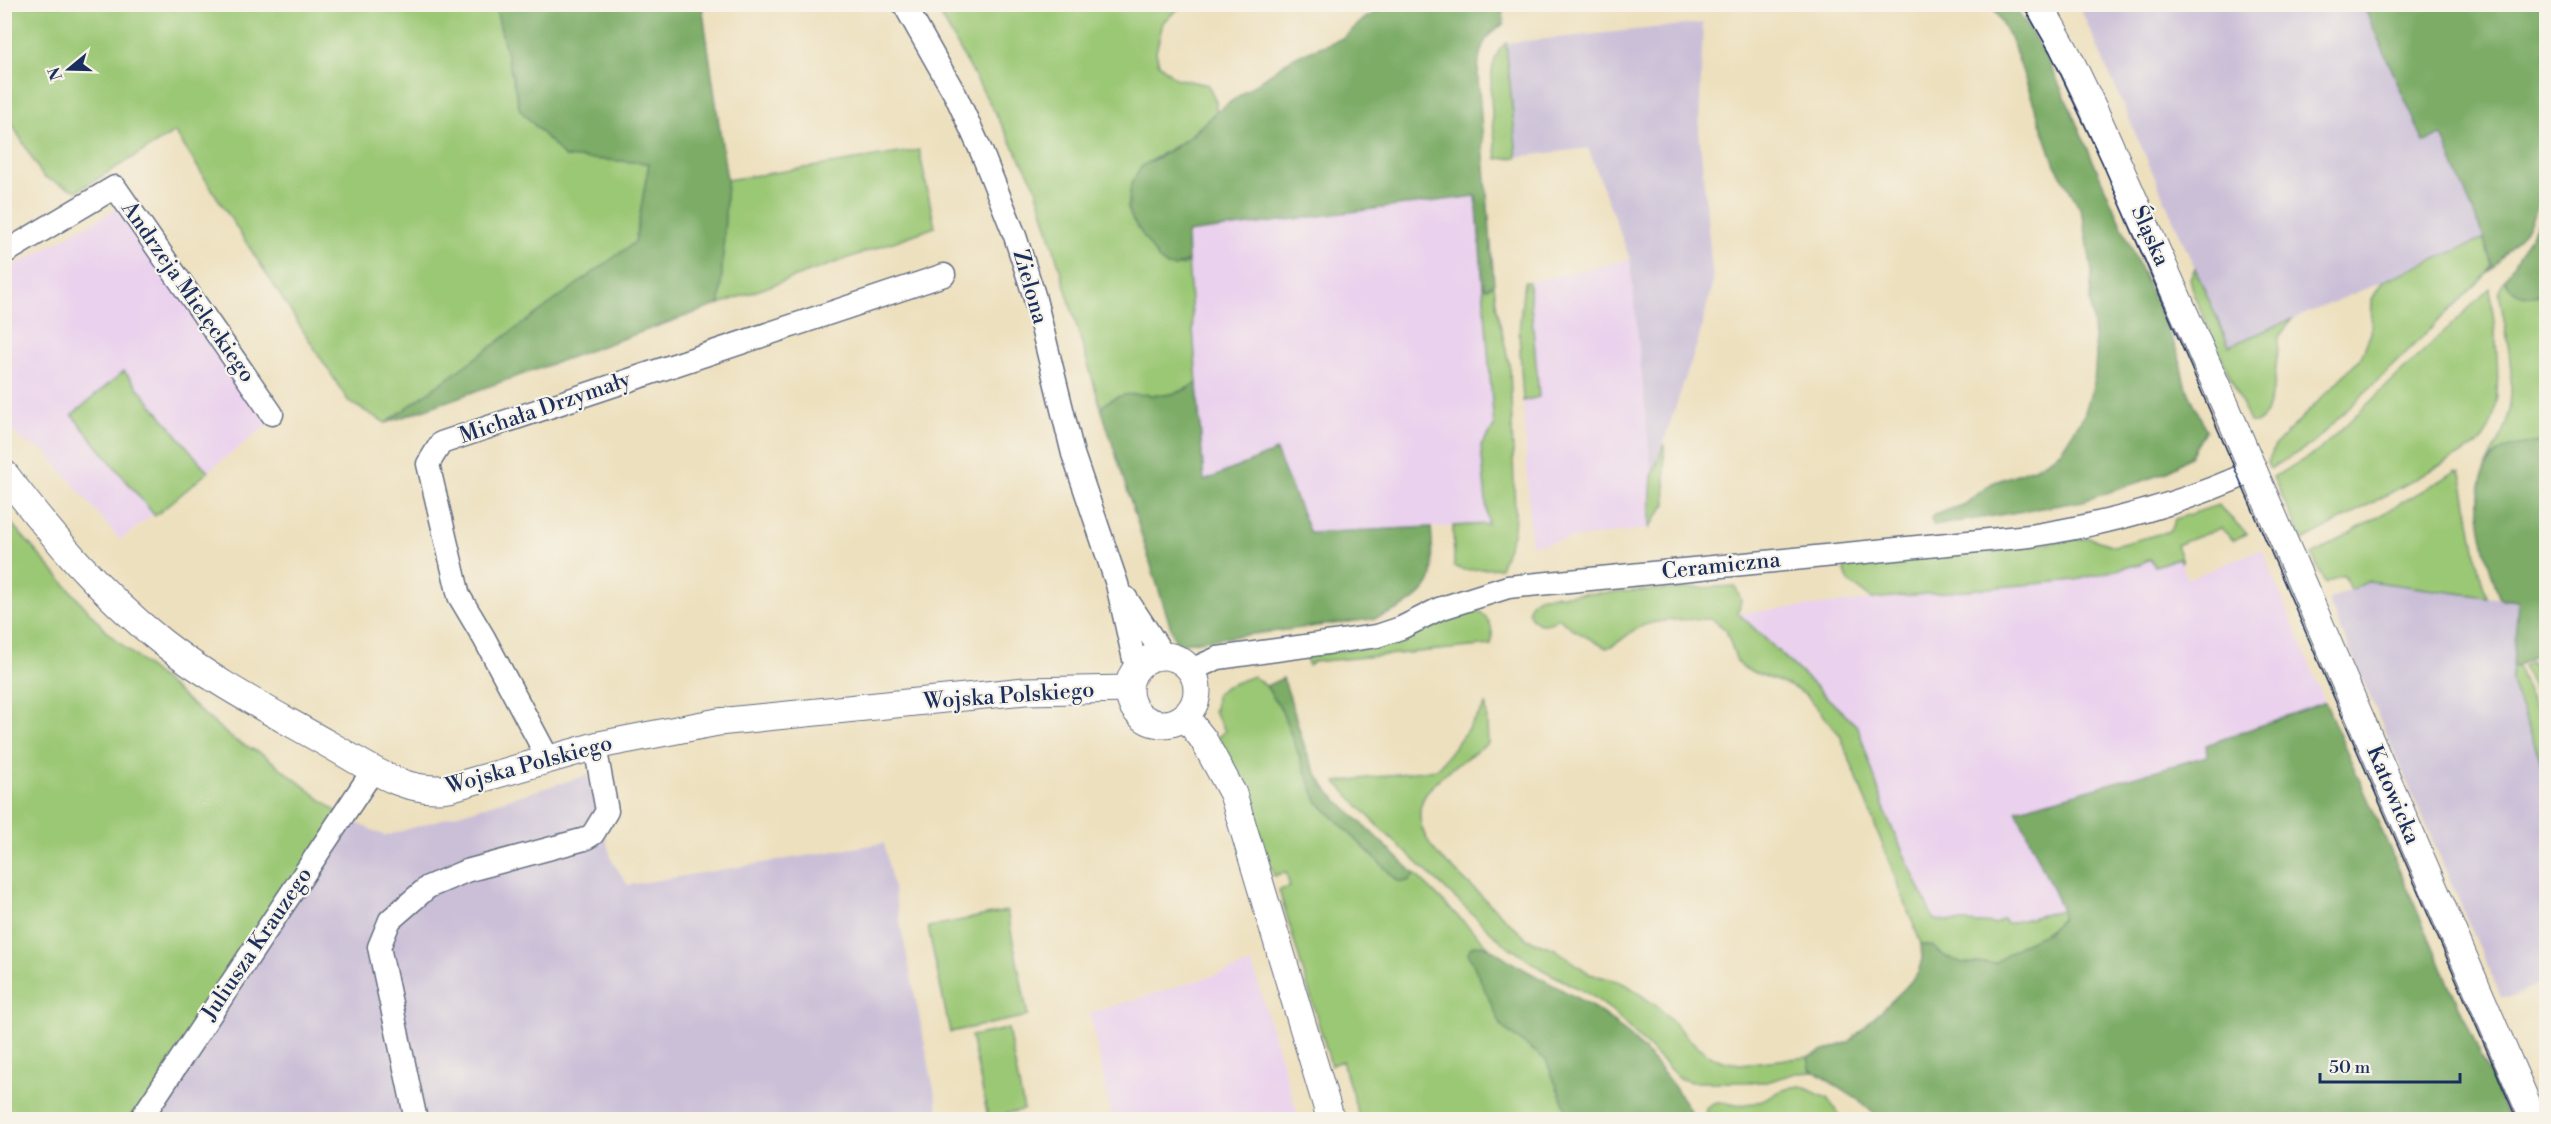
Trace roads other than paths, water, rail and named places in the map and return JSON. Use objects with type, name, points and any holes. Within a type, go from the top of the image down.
[{"type":"street","name":"Zielona","points":[[903,4],[956,96],[1002,200],[1034,295],[1073,454],[1117,584],[1133,678]]},
{"type":"street","name":"Śląska","points":[[2039,4],[2094,110],[2253,471]]},
{"type":"street","name":"Andrzeja Mielęckiego","points":[[4,253],[115,187],[272,414]]},
{"type":"street","name":"Michała Drzymały","points":[[549,760],[459,596],[429,464],[441,443],[944,275]]},
{"type":"street","name":"Ceramiczna","points":[[1191,670],[1218,658],[1377,636],[1401,628],[1439,609],[1508,587],[2030,536],[2076,529],[2166,504],[2253,471]]},
{"type":"street","name":"Katowicka","points":[[2253,471],[2534,1119]]},
{"type":"street","name":"Wojska Polskiego","points":[[4,472],[40,521],[99,586],[162,642],[259,705],[405,786],[433,790],[595,746],[718,722],[1133,678]]},
{"type":"street","name":"Zielona","points":[[1117,584],[1164,656]]},
{"type":"street","points":[[1164,656],[1185,663],[1191,670],[1196,680],[1195,700],[1185,716],[1167,723],[1148,720],[1135,708],[1133,678],[1149,659],[1164,656]]},
{"type":"street","points":[[1185,716],[1203,739],[1233,794],[1330,1119]]},
{"type":"street","points":[[416,1119],[379,947],[390,920],[428,887],[466,871],[585,839],[593,834],[607,811],[595,746]]},
{"type":"street","name":"Juliusza Krauzego","points":[[140,1119],[374,769]]},
{"type":"tram line","points":[[2022,4],[2050,52],[2102,162],[2517,1120]]}]
